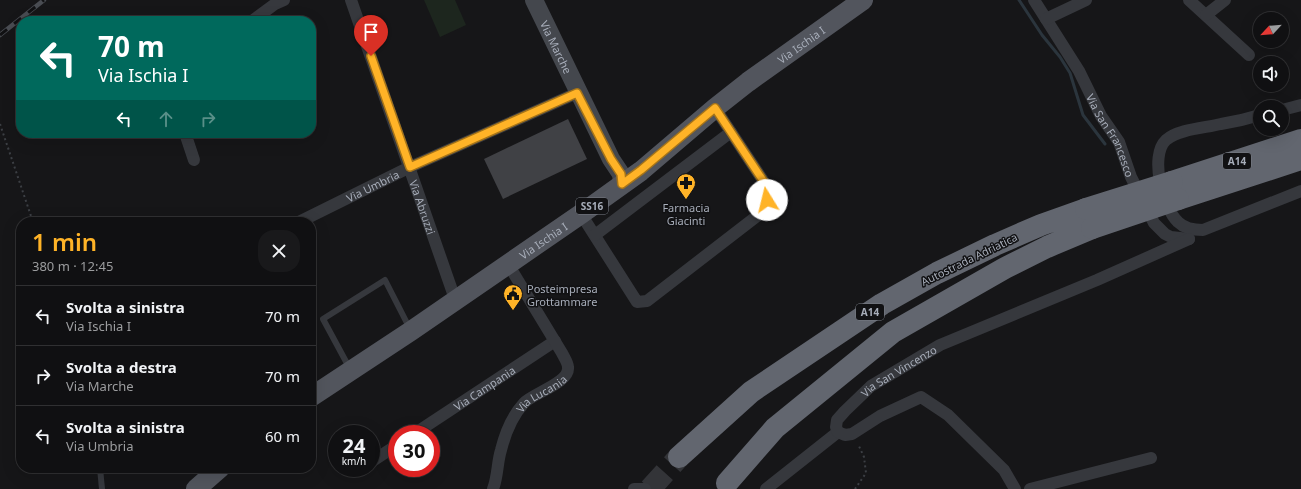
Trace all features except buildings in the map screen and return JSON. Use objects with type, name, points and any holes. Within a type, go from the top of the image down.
[{"type":"highway","name":"Autostrada Adriatica","points":[[679,457],[751,392],[882,304],[937,273],[1041,225],[1089,219],[1175,190],[1301,140]]},
{"type":"highway","name":"Autostrada Adriatica","points":[[1175,190],[1301,159]]},
{"type":"highway","name":"Autostrada Adriatica","points":[[727,482],[775,428],[893,332],[1005,268],[1047,247],[1089,219]]},
{"type":"main road","name":"Via Ischia I","points":[[316,394],[411,331],[582,214],[641,170],[715,108],[863,0]]},
{"type":"main road","points":[[196,489],[214,473]]},
{"type":"street","name":"Via Abruzzi","points":[[351,0],[455,300]]},
{"type":"street","name":"Via Marche","points":[[534,0],[577,93],[611,159],[621,174],[622,184]]},
{"type":"street","name":"Via San Francesco","points":[[1034,0],[1079,70],[1101,116],[1119,142],[1131,177],[1154,223],[1165,234],[1189,239]]},
{"type":"street","points":[[1046,19],[1086,0]]},
{"type":"street","points":[[1189,0],[1249,55]]},
{"type":"street","points":[[1206,15],[1225,0]]},
{"type":"street","points":[[259,16],[281,1]]},
{"type":"street","name":"Via Umbria","points":[[309,217],[410,167],[577,93]]},
{"type":"street","points":[[1289,108],[1301,105]]},
{"type":"street","points":[[582,214],[637,302],[647,301],[761,213],[767,200],[766,185],[715,108]]},
{"type":"street","points":[[1203,230],[1194,230],[1182,225],[1171,214],[1166,203],[1159,174],[1158,159],[1161,147],[1167,139],[1186,131],[1253,117]]},
{"type":"street","points":[[595,235],[731,132]]},
{"type":"street","points":[[187,138],[194,160]]},
{"type":"street","points":[[1189,239],[1203,230],[1301,191]]},
{"type":"street","name":"Via San Vincenzo","points":[[838,432],[836,427],[837,420],[845,410],[871,386],[940,345],[1097,280],[1189,239]]},
{"type":"street","name":"Via Lucania","points":[[493,489],[501,450],[517,412],[525,401],[558,383],[567,375],[568,368],[562,353],[508,264]]},
{"type":"street","name":"Via Campania","points":[[428,425],[555,341]]},
{"type":"street","points":[[766,489],[838,432],[845,435],[852,434],[880,416],[920,397],[948,415],[1004,470],[1016,489]]},
{"type":"street","points":[[1030,489],[1152,458]]},
{"type":"street","points":[[634,489],[645,489]]},
{"type":"lane","points":[[351,370],[322,320],[386,280],[411,331]]},
{"type":"lane","points":[[100,473],[102,489]]},
{"type":"path","points":[[0,124],[31,217]]},
{"type":"path","points":[[852,434],[864,457],[866,473],[855,489]]},
{"type":"shaded area","points":[[424,0],[455,0],[466,25],[440,37]]},
{"type":"waterway","points":[[1019,0],[1070,73],[1083,115],[1105,144]]},
{"type":"tunnel","points":[[650,489],[679,457]]},
{"type":"railway","points":[[24,16],[44,0]]},
{"type":"railway","points":[[0,35],[16,22]]},
{"type":"place","name":"Farmacia Giacinti","points":[[686,200]]},
{"type":"place","name":"Posteimpresa Grottammare","points":[[513,311]]},
{"type":"route","points":[[371,56],[410,167],[577,93],[611,159],[621,174],[622,184],[715,108],[766,185],[767,200]]}]
